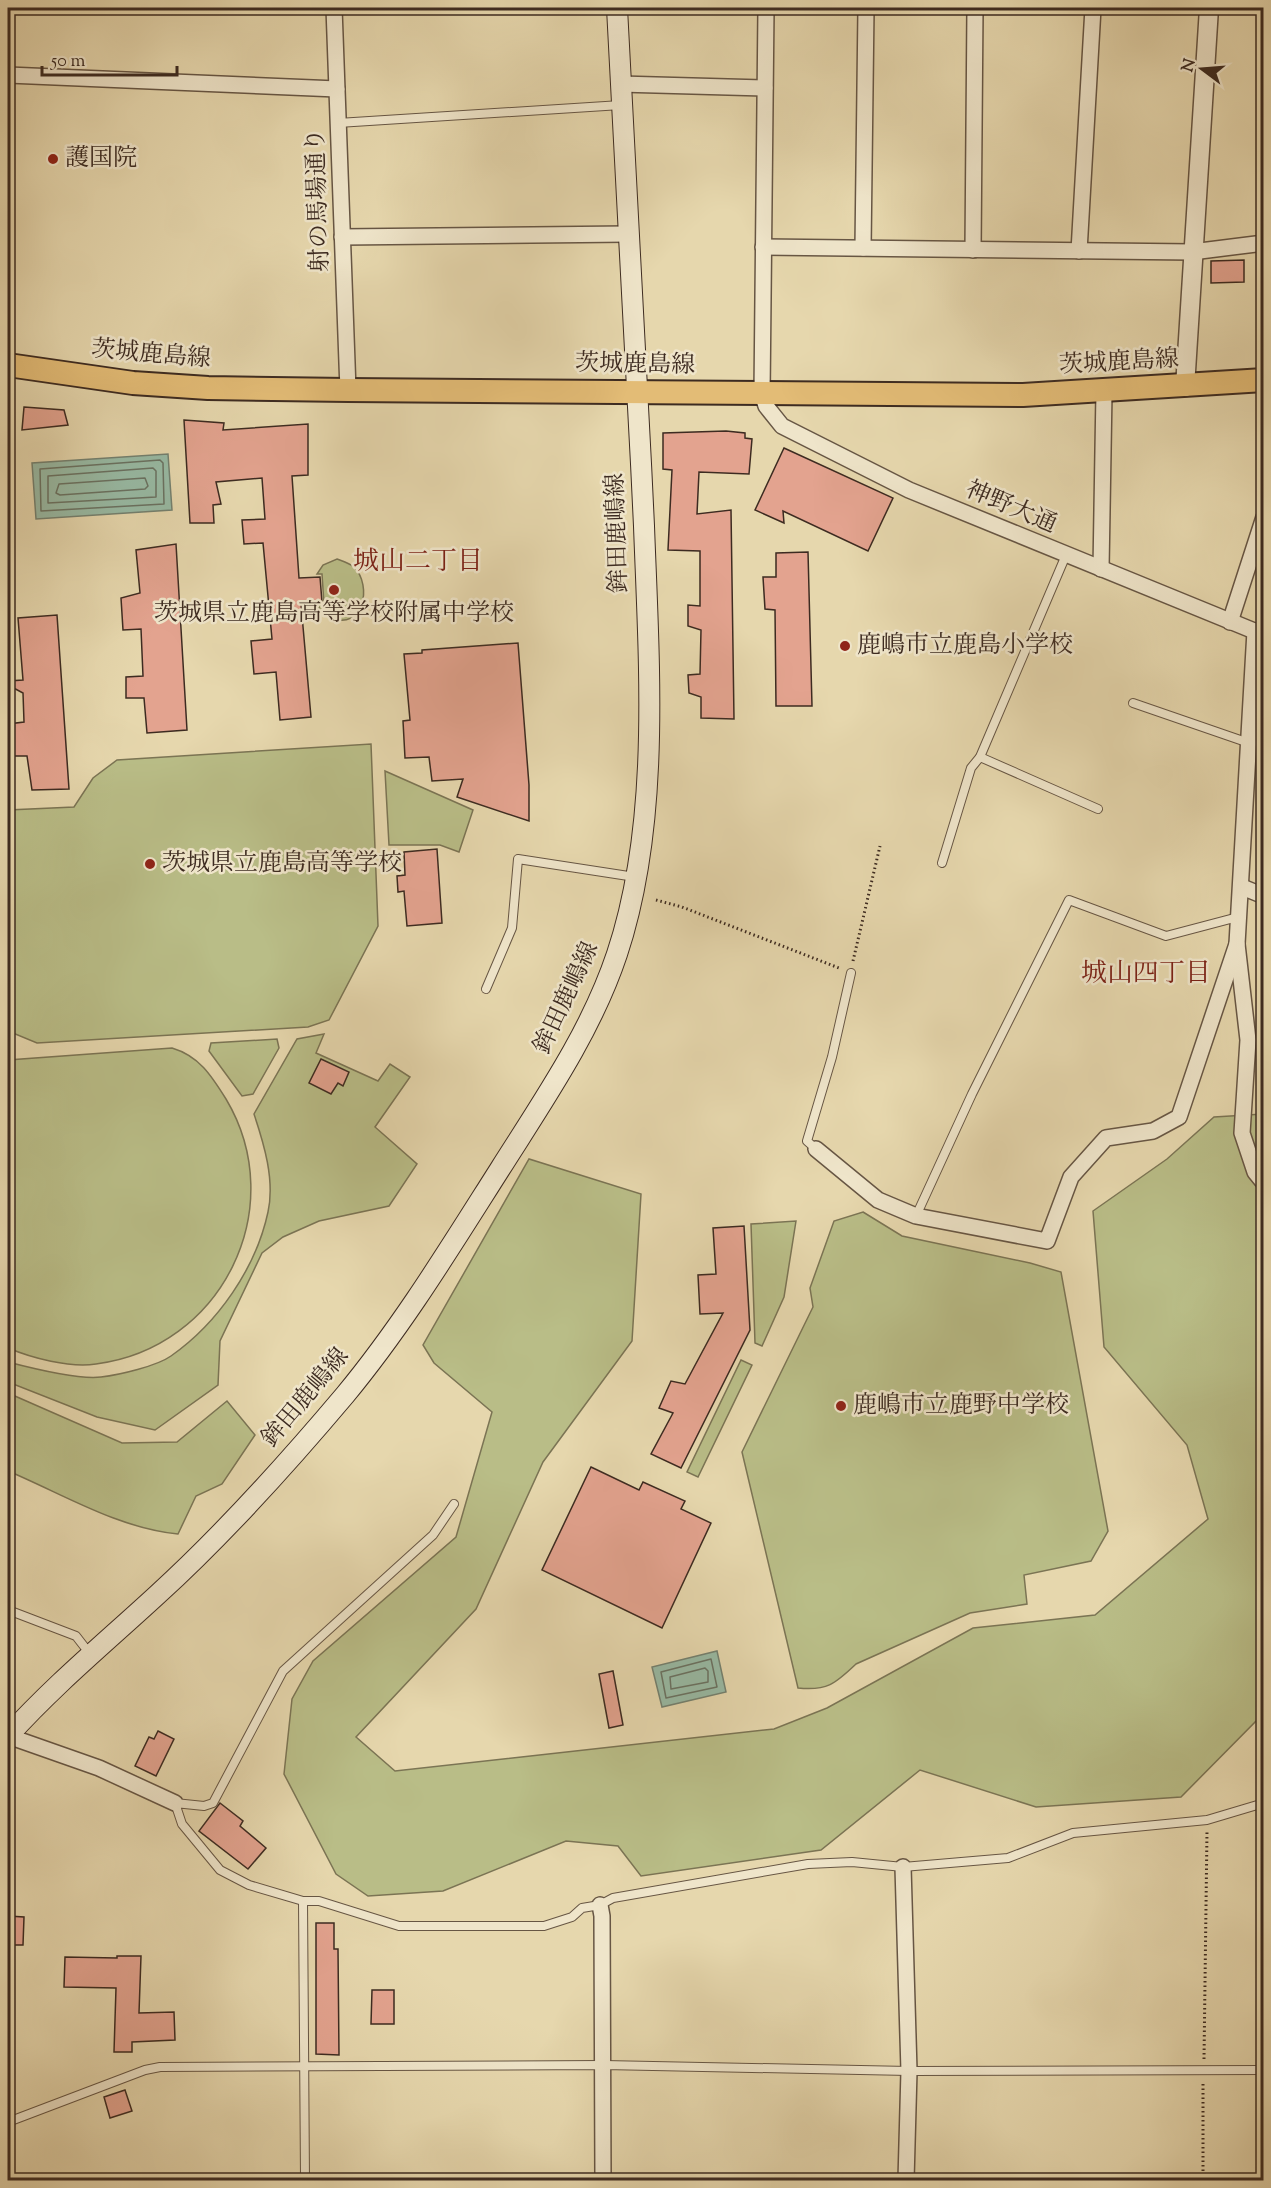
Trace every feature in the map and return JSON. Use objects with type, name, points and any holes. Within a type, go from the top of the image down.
[{"type":"main road","name":"鉾田鹿嶋線","points":[[8,1736],[44,1696],[158,1594],[267,1482],[348,1392],[405,1315],[462,1230],[576,1045],[605,987],[618,951],[635,877],[644,808],[649,672],[638,392],[617,8]]},
{"type":"main road","name":"茨城鹿島線","points":[[8,365],[133,383],[348,390],[944,396],[1104,392],[1263,380]]},
{"type":"street","name":"射の馬場通り","points":[[334,8],[348,390]]},
{"type":"street","points":[[762,394],[766,8]]},
{"type":"street","points":[[862,248],[866,8]]},
{"type":"street","points":[[973,250],[975,8]]},
{"type":"street","points":[[1079,251],[1094,8]]},
{"type":"street","points":[[1185,387],[1209,8]]},
{"type":"street","points":[[8,75],[337,89]]},
{"type":"street","points":[[620,84],[765,88]]},
{"type":"street","points":[[342,237],[628,234]]},
{"type":"street","points":[[763,247],[1192,252],[1263,243]]},
{"type":"street","points":[[1101,569],[1104,392]]},
{"type":"street","name":"神野大通","points":[[762,394],[772,417],[782,426],[909,490],[1259,633]]},
{"type":"street","points":[[1230,622],[1263,517]]},
{"type":"street","points":[[1259,633],[1249,743],[1237,944],[1248,1040],[1242,1133],[1255,1172],[1263,1183]]},
{"type":"street","points":[[1242,887],[1263,896]]},
{"type":"street","points":[[816,1149],[878,1200],[916,1216],[1047,1241],[1071,1178],[1106,1138],[1153,1131],[1179,1117],[1237,944]]},
{"type":"street","points":[[8,1736],[99,1768],[175,1803]]},
{"type":"street","points":[[903,1867],[909,2071],[906,2181]]},
{"type":"street","points":[[600,1905],[602,1916],[603,2181]]},
{"type":"lane","points":[[338,123],[621,105]]},
{"type":"lane","points":[[942,863],[971,768],[980,757],[1066,555]]},
{"type":"lane","points":[[1133,703],[1249,743]]},
{"type":"lane","points":[[980,757],[1098,809]]},
{"type":"lane","points":[[486,989],[512,928],[518,859],[635,877]]},
{"type":"lane","points":[[916,1216],[972,1094],[1070,900],[1166,936],[1239,916]]},
{"type":"lane","points":[[816,1149],[807,1141],[832,1057],[850,973]]},
{"type":"lane","points":[[454,1504],[433,1535],[283,1671],[213,1803],[204,1806],[175,1803],[182,1824],[220,1870],[249,1885],[303,1901],[319,1901],[399,1926],[543,1926],[572,1917],[582,1908],[600,1905],[613,1898],[808,1864],[852,1862],[903,1867],[1008,1858],[1073,1833],[1207,1821],[1263,1803]]},
{"type":"lane","points":[[8,1610],[75,1636],[90,1654]]},
{"type":"lane","points":[[303,1901],[305,2181]]},
{"type":"lane","points":[[8,2122],[160,2067],[603,2065],[909,2071],[1263,2070]]},
{"type":"path","points":[[656,900],[682,907],[850,973],[880,846]]},
{"type":"path","points":[[1203,2181],[1207,1821]]},
{"type":"shaded area","points":[[337,559],[354,567],[360,575],[364,595],[357,613],[351,618],[342,620],[326,616],[318,605],[324,604],[322,574],[317,574],[323,565]]},
{"type":"shaded area","points":[[371,744],[378,926],[329,1020],[308,1027],[37,1043],[8,1031],[8,810],[74,807],[93,778],[117,760]]},
{"type":"shaded area","points":[[385,771],[473,810],[459,852],[440,845],[389,845]]},
{"type":"shaded area","points":[[324,1034],[316,1053],[378,1081],[390,1064],[410,1077],[375,1127],[417,1164],[389,1206],[319,1221],[283,1237],[262,1253],[220,1341],[218,1385],[155,1430],[97,1417],[8,1382],[8,1362],[80,1377],[109,1376],[138,1370],[171,1356],[188,1343],[219,1311],[233,1293],[254,1253],[268,1212],[269,1175],[265,1150],[254,1114],[297,1039]]},
{"type":"shaded area","points":[[277,1039],[279,1048],[253,1094],[242,1096],[209,1051],[211,1043]]},
{"type":"shaded area","points":[[172,1048],[190,1056],[209,1074],[226,1099],[244,1141],[251,1184],[247,1227],[233,1266],[210,1302],[179,1331],[140,1352],[96,1364],[74,1365],[39,1359],[8,1348],[8,1060]]},
{"type":"shaded area","points":[[1263,1114],[1263,1700],[1257,1720],[1181,1797],[1036,1807],[920,1770],[821,1850],[641,1876],[618,1846],[566,1841],[443,1891],[368,1896],[336,1874],[284,1774],[292,1699],[313,1661],[456,1537],[492,1412],[434,1363],[423,1345],[529,1159],[641,1194],[632,1341],[543,1462],[476,1609],[356,1737],[395,1771],[774,1729],[827,1708],[973,1628],[1095,1615],[1208,1519],[1187,1445],[1104,1347],[1093,1211],[1167,1159],[1214,1117]]},
{"type":"shaded area","points":[[863,1212],[902,1236],[1030,1263],[1061,1272],[1108,1531],[1091,1561],[1024,1575],[1027,1604],[970,1613],[856,1664],[830,1685],[808,1689],[798,1688],[742,1452],[813,1307],[810,1288],[834,1221]]},
{"type":"shaded area","points":[[796,1221],[784,1297],[762,1346],[755,1343],[751,1224]]},
{"type":"shaded area","points":[[741,1360],[752,1365],[698,1477],[687,1472]]},
{"type":"shaded area","points":[[8,1393],[122,1443],[177,1442],[227,1401],[255,1435],[222,1484],[196,1496],[178,1534],[155,1531],[91,1509],[8,1471]]},
{"type":"water","points":[[168,454],[172,510],[36,519],[32,463]]},
{"type":"water","points":[[717,1651],[726,1692],[662,1707],[652,1667]]},
{"type":"building","points":[[1244,260],[1244,282],[1211,283],[1211,261]]},
{"type":"building","points":[[24,407],[64,410],[68,425],[22,430]]},
{"type":"building","points":[[184,420],[224,423],[223,430],[308,424],[308,475],[292,476],[299,578],[320,577],[322,602],[301,604],[311,717],[280,720],[276,672],[254,674],[251,641],[272,639],[263,543],[244,544],[242,520],[265,519],[262,478],[216,482],[221,504],[213,505],[214,523],[190,523]]},
{"type":"building","points":[[726,431],[745,433],[745,438],[752,439],[749,474],[699,472],[697,514],[731,510],[734,719],[701,718],[701,697],[689,693],[688,675],[700,674],[701,630],[688,626],[688,605],[700,606],[700,551],[668,550],[672,470],[663,469],[663,433]]},
{"type":"building","points":[[784,448],[893,498],[868,551],[783,511],[784,523],[755,510]]},
{"type":"building","points":[[176,544],[187,730],[147,733],[144,698],[126,698],[126,677],[143,676],[141,629],[123,630],[121,598],[140,593],[136,550]]},
{"type":"building","points":[[808,552],[812,706],[776,706],[775,610],[765,609],[763,577],[776,577],[776,553]]},
{"type":"building","points":[[57,615],[69,789],[32,790],[27,756],[10,756],[8,724],[24,722],[23,693],[8,685],[8,681],[23,680],[18,618]]},
{"type":"building","points":[[518,643],[529,785],[529,821],[457,797],[463,779],[432,781],[429,757],[405,758],[403,721],[410,720],[404,654],[422,653],[422,650]]},
{"type":"building","points":[[437,849],[442,923],[407,926],[404,891],[398,892],[397,876],[405,875],[404,852]]},
{"type":"building","points":[[321,1059],[349,1072],[343,1086],[338,1083],[331,1094],[309,1083]]},
{"type":"building","points":[[744,1226],[750,1330],[681,1468],[651,1454],[673,1413],[659,1408],[671,1381],[685,1384],[723,1313],[700,1314],[698,1275],[716,1274],[713,1228]]},
{"type":"building","points":[[591,1467],[639,1490],[643,1482],[685,1501],[681,1509],[711,1523],[662,1628],[542,1570]]},
{"type":"building","points":[[613,1671],[623,1725],[609,1728],[599,1674]]},
{"type":"building","points":[[158,1731],[174,1739],[156,1776],[135,1766],[149,1737],[154,1739]]},
{"type":"building","points":[[220,1803],[243,1821],[240,1826],[266,1848],[248,1869],[199,1831]]},
{"type":"building","points":[[8,1916],[24,1917],[23,1945],[8,1945]]},
{"type":"building","points":[[316,1923],[334,1923],[334,1949],[338,1949],[339,2055],[316,2054]]},
{"type":"building","points":[[117,1956],[141,1956],[139,2013],[174,2012],[175,2040],[132,2042],[132,2052],[114,2052],[116,1988],[64,1987],[65,1957],[117,1958]]},
{"type":"building","points":[[372,1990],[394,1990],[394,2024],[371,2024]]},
{"type":"building","points":[[125,2090],[132,2111],[110,2118],[104,2097]]},
{"type":"place","name":"護国院","points":[[53,159]]},
{"type":"place","name":"茨城県立鹿島高等学校附属中学校","points":[[334,590]]},
{"type":"place","name":"鹿嶋市立鹿島小学校","points":[[845,646]]},
{"type":"place","name":"茨城県立鹿島高等学校","points":[[150,864]]},
{"type":"place","name":"鹿嶋市立鹿野中学校","points":[[841,1406]]},
{"type":"district","name":"城山二丁目","points":[[418,562]]},
{"type":"district","name":"城山四丁目","points":[[1146,974]]}]
